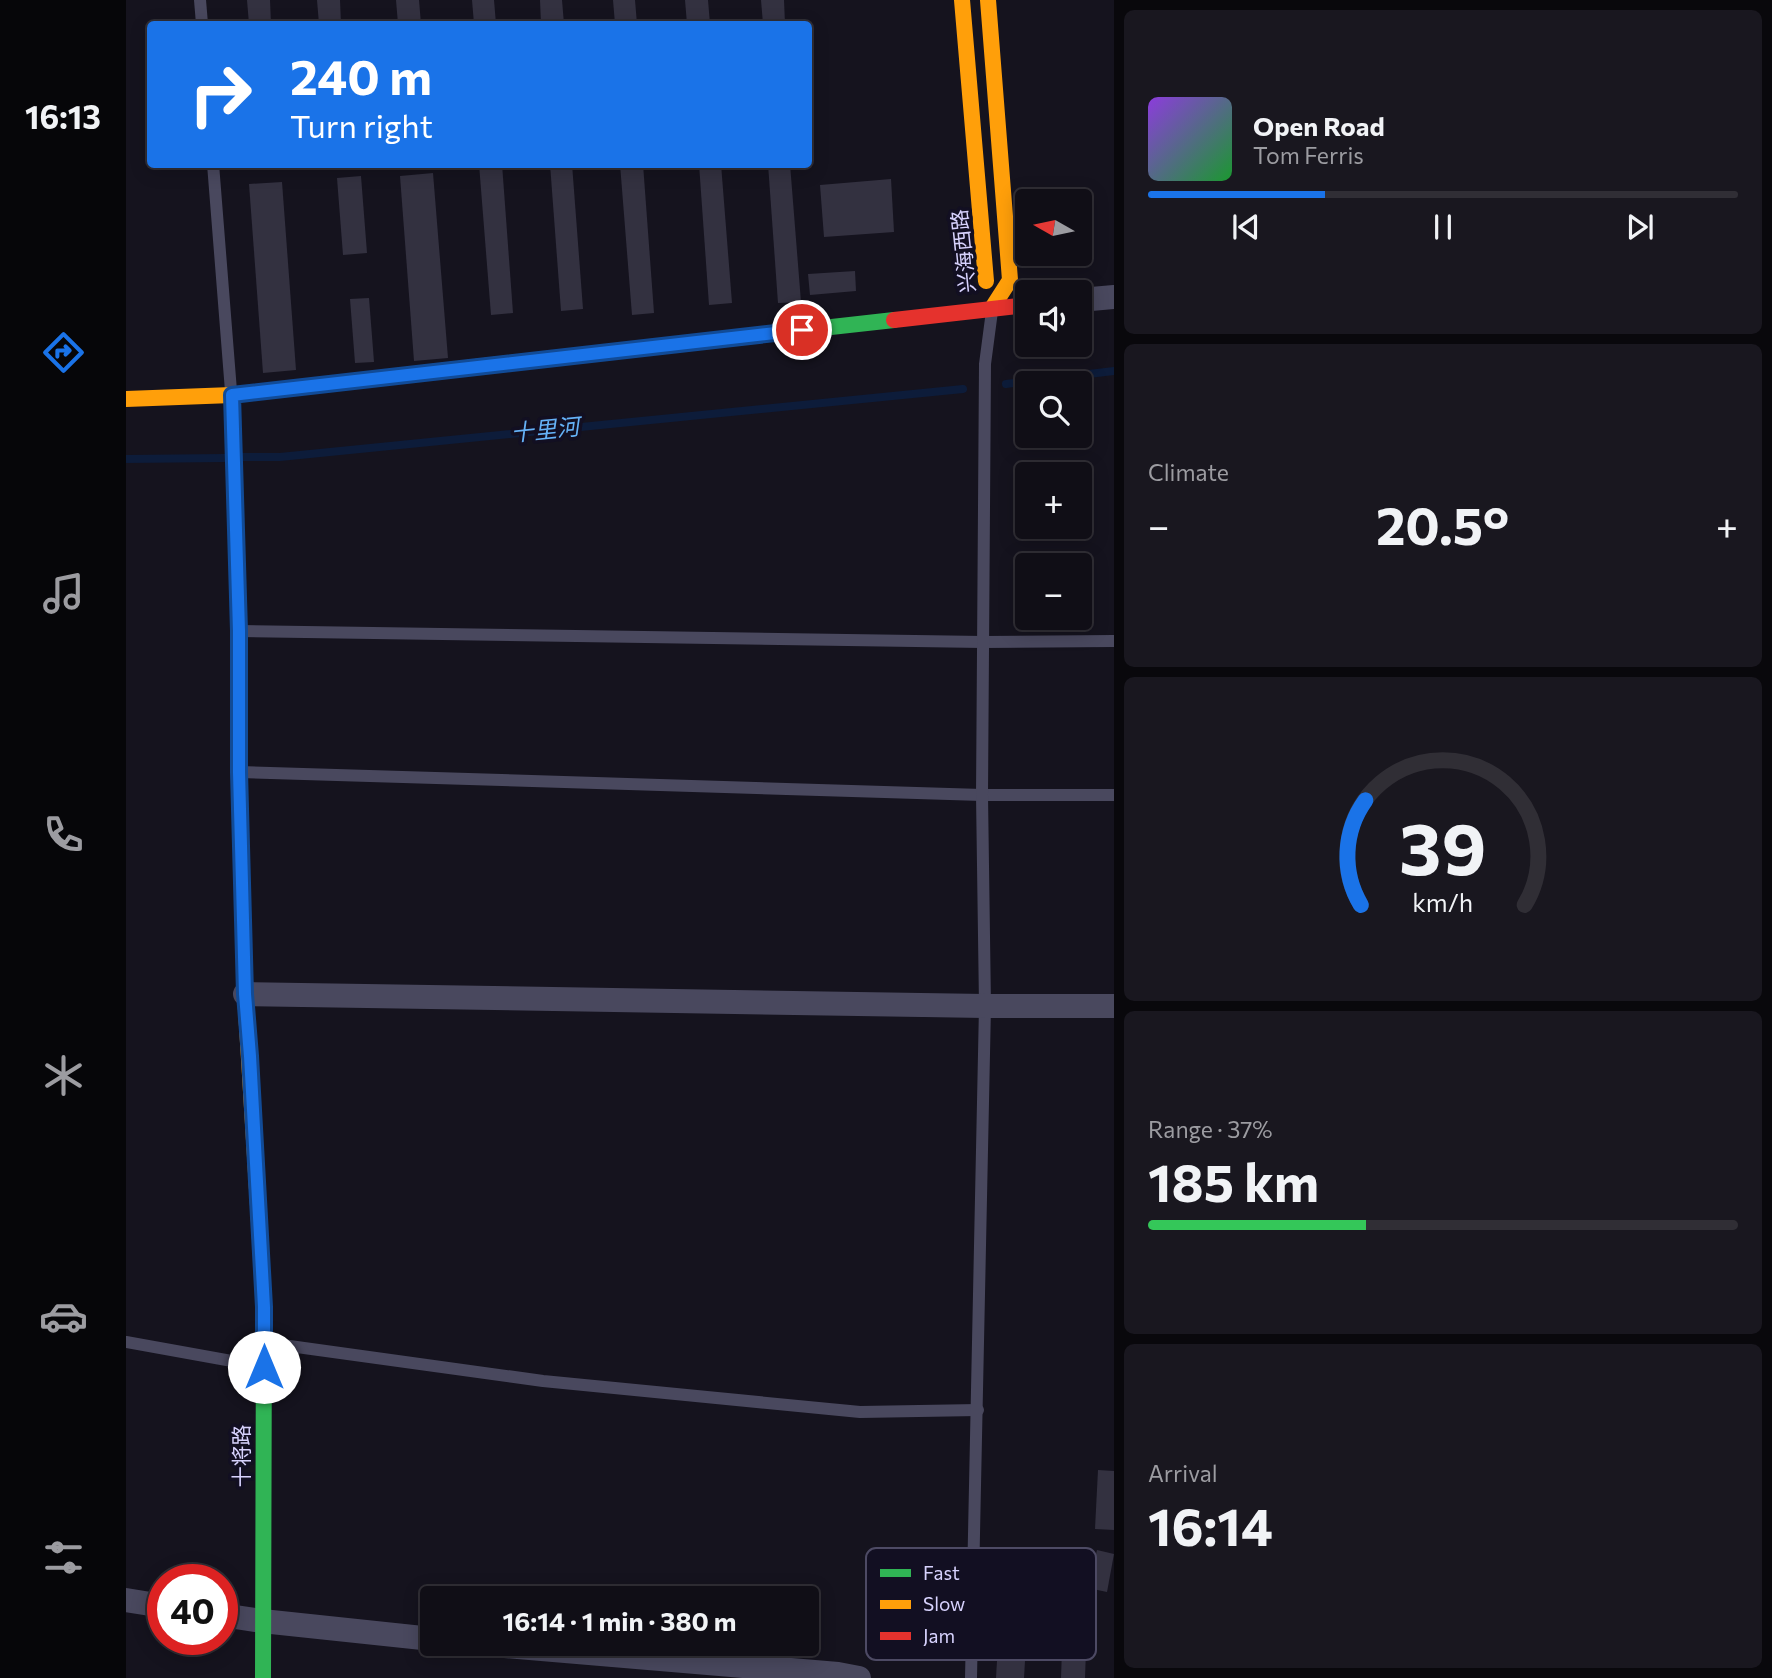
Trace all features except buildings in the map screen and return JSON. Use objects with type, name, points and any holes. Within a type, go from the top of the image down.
[{"type":"street","name":"兴海西路","points":[[962,0],[986,283],[992,309]]},
{"type":"street","name":"兴海西路","points":[[988,0],[1010,280],[992,309]]},
{"type":"street","points":[[1092,299],[1114,297]]},
{"type":"street","points":[[126,399],[232,395],[1015,306]]},
{"type":"street","name":"十将路","points":[[232,395],[245,994],[264,1307],[263,1678]]},
{"type":"street","points":[[245,994],[1114,1006]]},
{"type":"street","points":[[126,1600],[147,1603]]},
{"type":"street","points":[[238,1617],[420,1638]]},
{"type":"street","points":[[624,1656],[859,1678]]},
{"type":"lane","points":[[200,0],[202,21]]},
{"type":"lane","points":[[213,168],[232,395]]},
{"type":"lane","points":[[974,1548],[985,1006],[982,795],[985,363],[992,309]]},
{"type":"lane","points":[[239,631],[983,642],[1114,641]]},
{"type":"lane","points":[[239,772],[982,795],[1114,794]]},
{"type":"lane","points":[[126,1342],[264,1367]]},
{"type":"lane","points":[[264,1342],[543,1381],[846,1411],[978,1410]]},
{"type":"lane","points":[[971,1660],[971,1678]]},
{"type":"waterway","name":"十里河","points":[[1006,384],[1114,371]]},
{"type":"waterway","name":"十里河","points":[[241,457],[280,457],[963,389]]},
{"type":"waterway","name":"十里河","points":[[126,459],[225,458]]},
{"type":"traffic: fast","points":[[493,365],[894,320]]},
{"type":"traffic: fast","points":[[232,395],[239,631],[242,883]]},
{"type":"traffic: fast","points":[[259,1222],[264,1307],[263,1678]]},
{"type":"traffic: slow","points":[[962,0],[986,281]]},
{"type":"traffic: slow","points":[[988,0],[1010,280],[992,308]]},
{"type":"traffic: slow","points":[[126,399],[232,395],[493,365]]},
{"type":"traffic: slow","points":[[242,883],[245,994],[259,1222]]},
{"type":"traffic: jam","points":[[894,320],[1015,306]]},
{"type":"route","points":[[264,1367],[264,1307],[245,994],[232,395],[802,330]]}]
